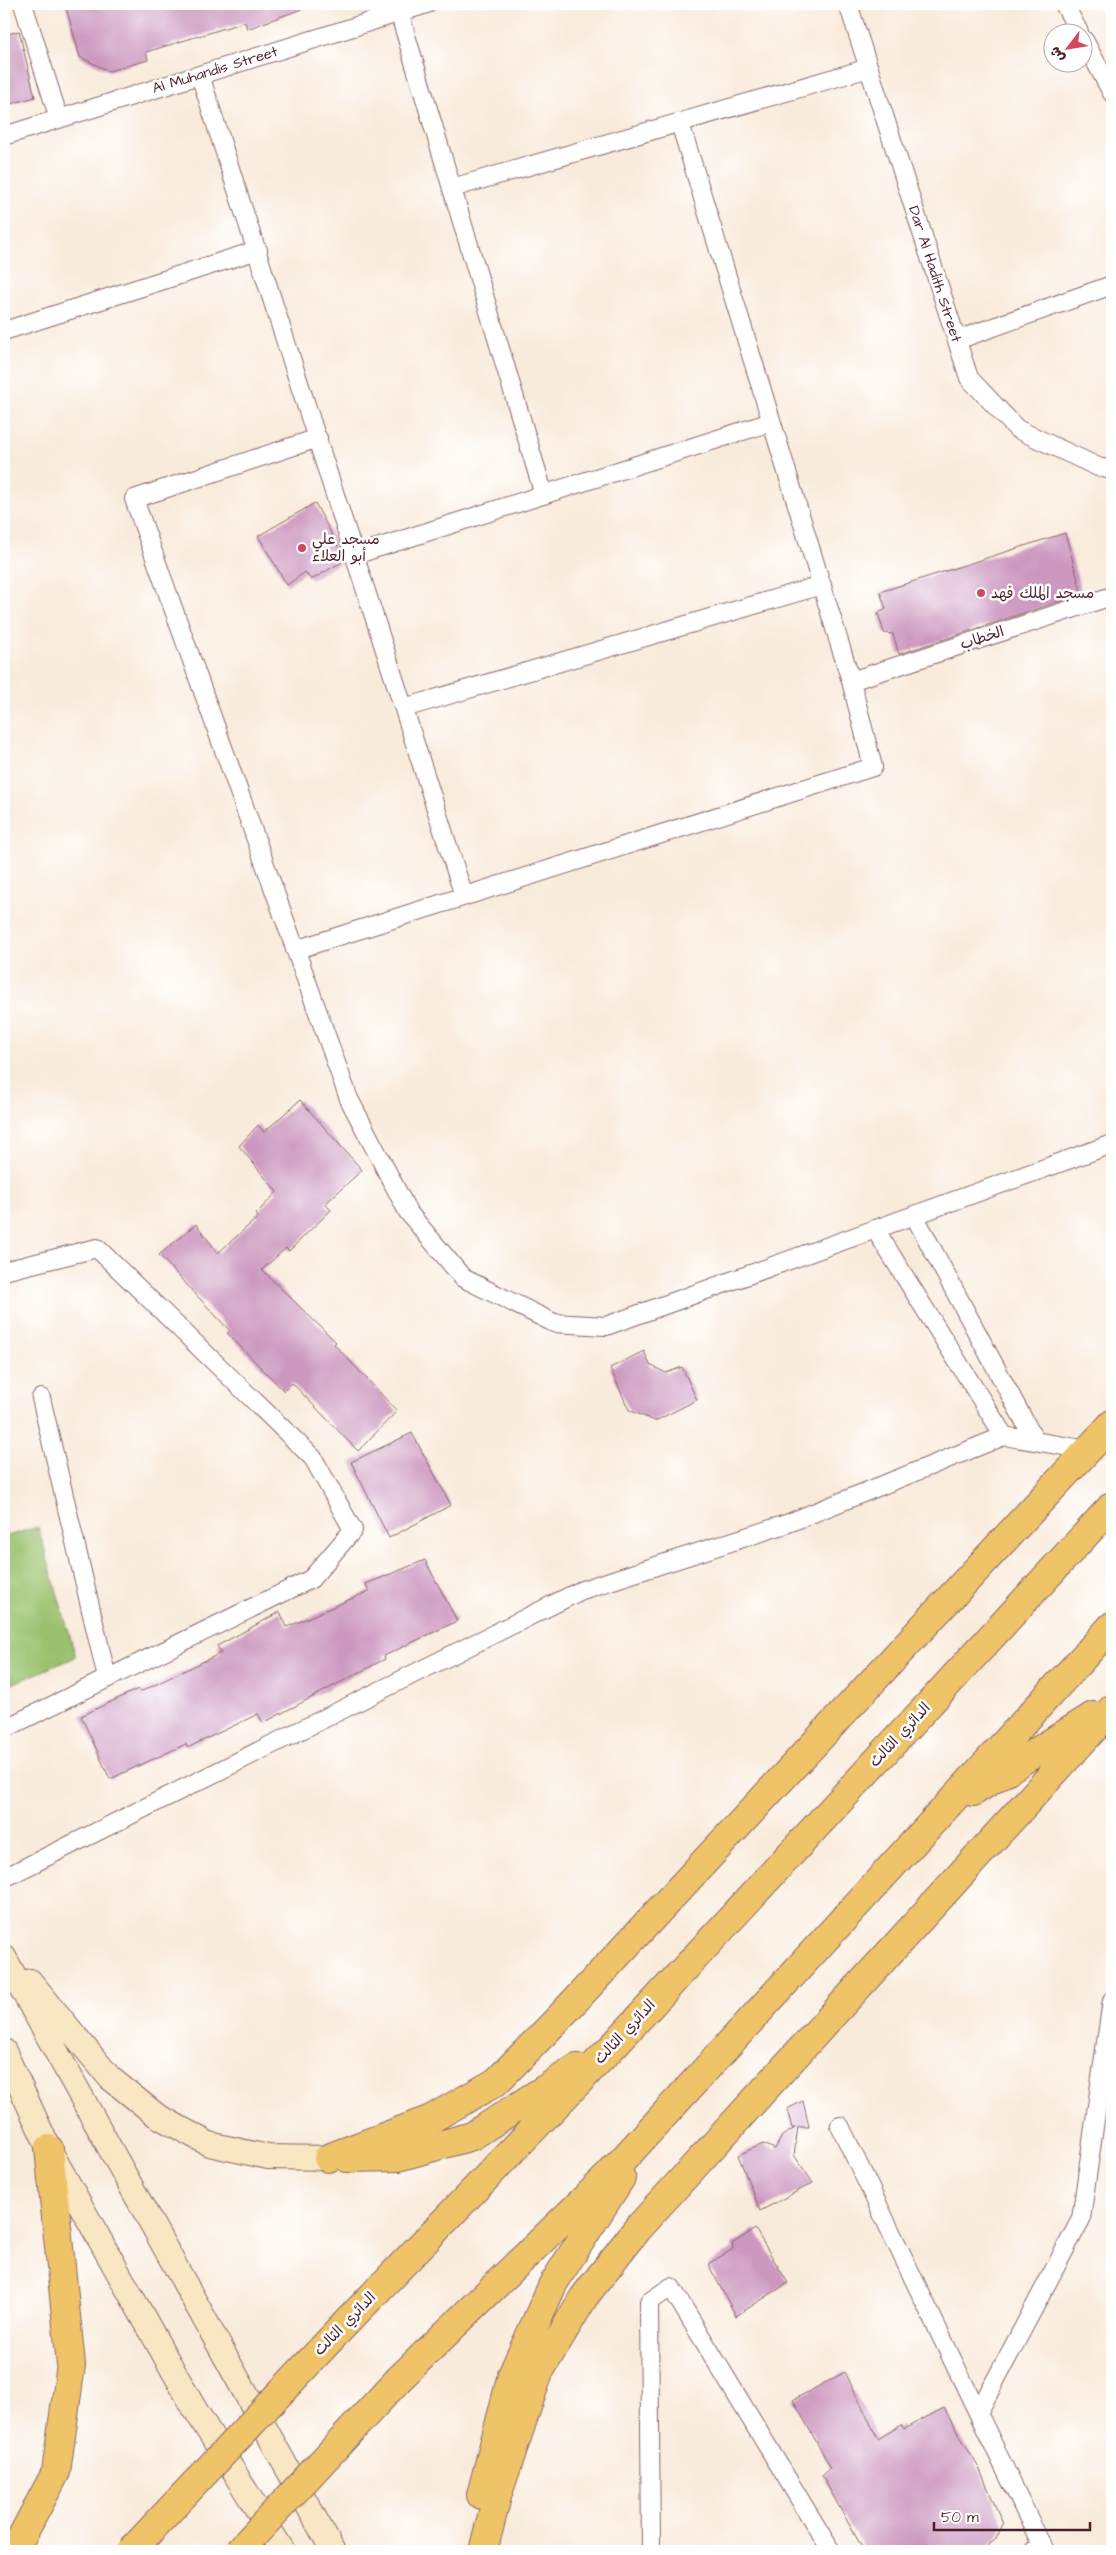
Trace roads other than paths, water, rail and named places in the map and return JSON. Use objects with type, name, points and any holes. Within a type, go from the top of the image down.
[{"type":"highway","points":[[328,2158],[431,2119],[496,2082],[557,2020],[1112,1424]]},
{"type":"highway","name":"الدائري الثالث","points":[[131,2551],[346,2323],[616,2043],[1112,1506]]},
{"type":"highway","points":[[240,2551],[399,2379],[609,2175],[1112,1626]]},
{"type":"highway","points":[[942,1811],[1112,1703]]},
{"type":"highway","points":[[483,2551],[498,2493],[539,2372],[584,2297],[637,2229],[1112,1709]]},
{"type":"highway","points":[[328,2158],[398,2158],[472,2136],[616,2043]]},
{"type":"highway","points":[[477,2551],[482,2486],[512,2375],[553,2284],[657,2122]]},
{"type":"highway","points":[[32,2551],[56,2472],[71,2365],[50,2149]]},
{"type":"highway","points":[[14,2551],[56,2472]]},
{"type":"street","points":[[23,4],[59,119]]},
{"type":"street","name":"Al Muhandis Street","points":[[4,136],[427,4]]},
{"type":"street","name":"Dar Al Hadith Street","points":[[848,4],[969,378],[1017,430],[1098,467],[1112,470]]},
{"type":"street","points":[[1064,4],[1074,22]]},
{"type":"street","points":[[399,12],[544,495]]},
{"type":"street","points":[[1094,59],[1112,93]]},
{"type":"street","points":[[452,188],[869,68]]},
{"type":"street","points":[[200,75],[258,250],[464,896]]},
{"type":"street","points":[[295,950],[873,767],[851,681],[680,122]]},
{"type":"street","points":[[4,331],[258,250]]},
{"type":"street","points":[[957,340],[1112,285]]},
{"type":"street","points":[[355,555],[771,422]]},
{"type":"street","points":[[318,438],[134,499],[348,1099],[408,1212],[463,1278],[554,1323],[606,1326],[1112,1144]]},
{"type":"street","points":[[404,708],[822,585]]},
{"type":"street","name":"الخطاب","points":[[851,681],[1112,596]]},
{"type":"street","points":[[914,1215],[1035,1441]]},
{"type":"street","points":[[875,1229],[1004,1436]]},
{"type":"street","points":[[4,1271],[97,1248],[313,1458],[353,1530],[311,1579],[4,1729]]},
{"type":"street","points":[[41,1398],[108,1678]]},
{"type":"street","points":[[4,1878],[582,1590],[786,1524],[1004,1436],[1088,1450]]},
{"type":"street","points":[[4,1947],[110,2078],[156,2115],[209,2144],[268,2157],[328,2158]]},
{"type":"street","points":[[4,1957],[333,2551]]},
{"type":"street","points":[[978,2413],[1082,2219],[1112,2000]]},
{"type":"street","points":[[4,2051],[50,2149],[192,2406],[283,2551]]},
{"type":"street","points":[[840,2126],[978,2413],[1040,2550]]},
{"type":"street","points":[[651,2551],[649,2302],[671,2286],[831,2551]]},
{"type":"place","name":"مسجد علي أبو العلاء","points":[[302,548]]},
{"type":"place","name":"مسجد الملك فهد","points":[[981,593]]}]
